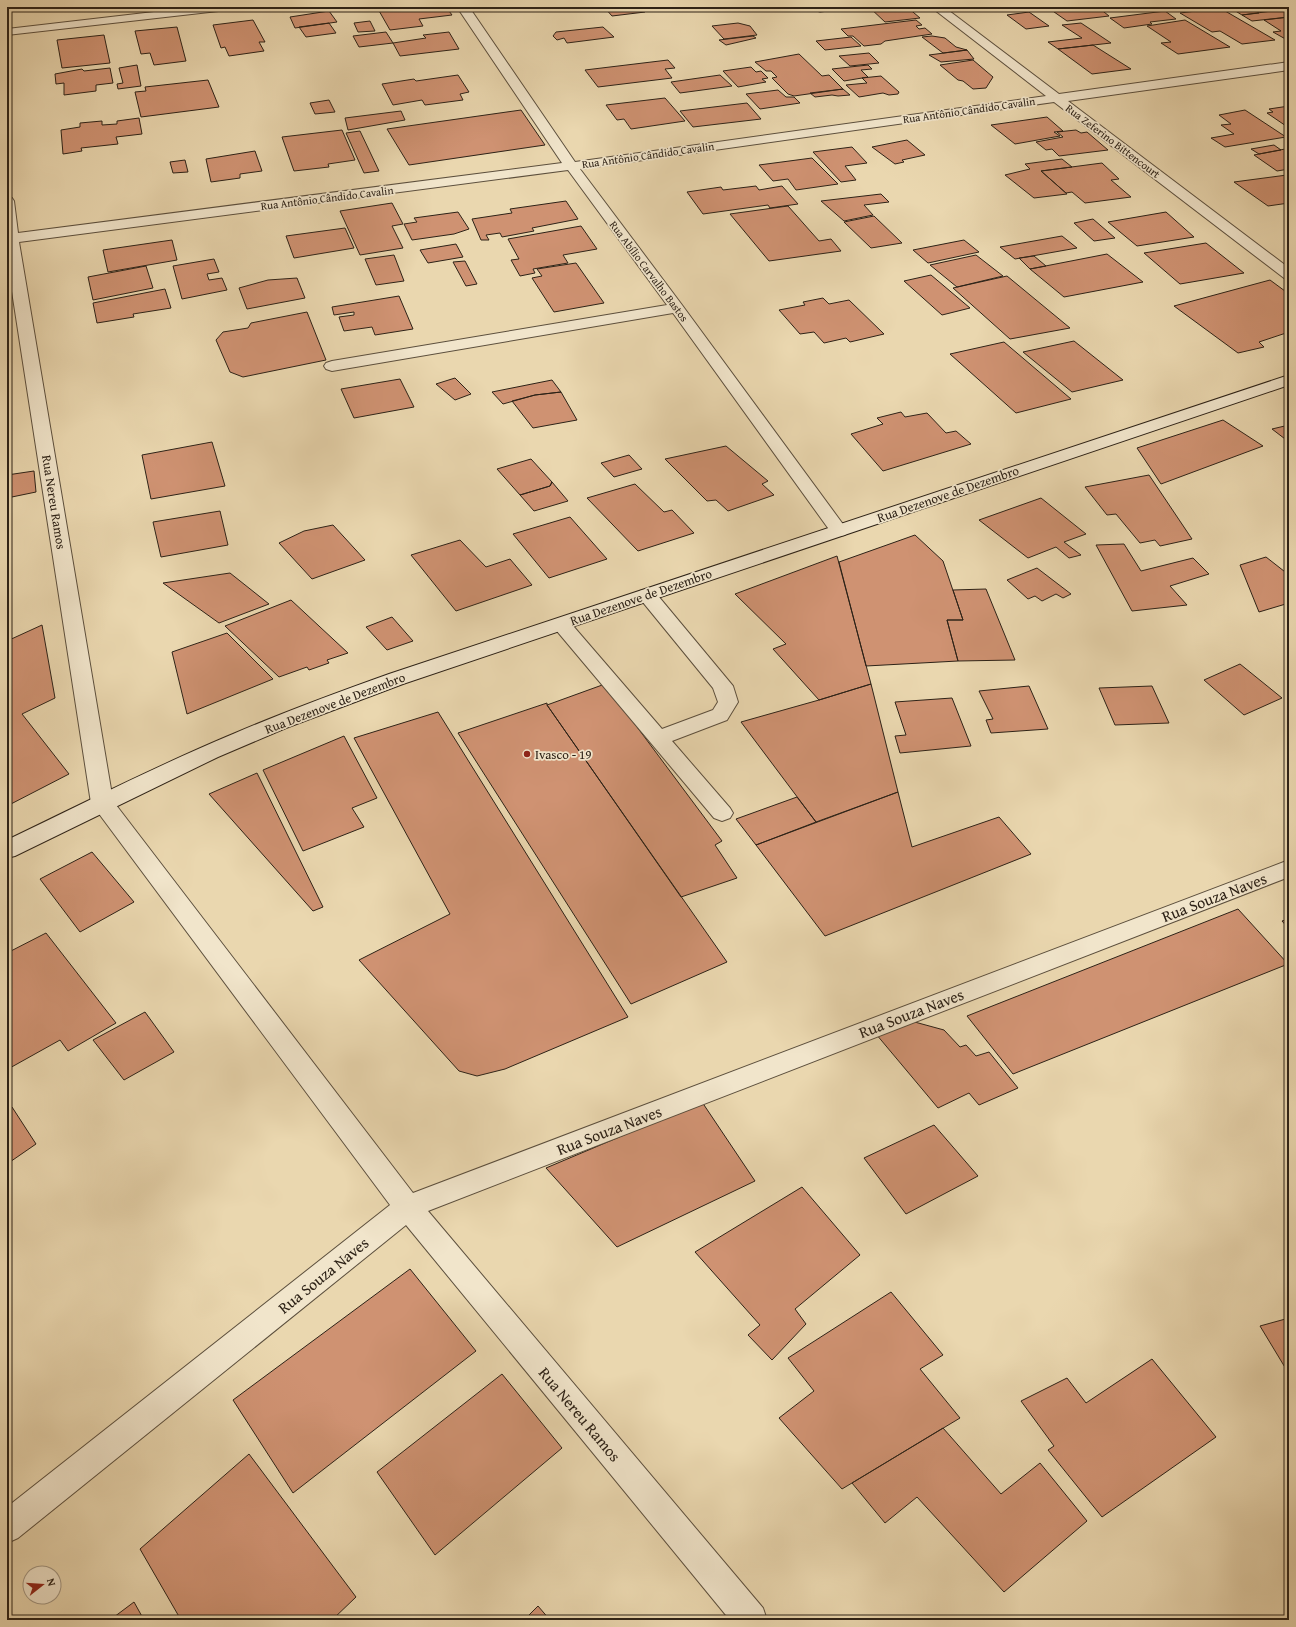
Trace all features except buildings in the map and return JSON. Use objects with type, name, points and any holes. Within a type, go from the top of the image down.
[{"type":"street","points":[[7,32],[227,7]]},
{"type":"street","name":"Rua Abílio Carvalho Bastos","points":[[463,7],[571,166],[677,308],[839,531]]},
{"type":"street","name":"Rua Zeferino Bittencourt","points":[[937,7],[1289,275]]},
{"type":"street","name":"Rua Antônio Cândido Cavalin","points":[[9,239],[571,166],[1289,66]]},
{"type":"street","name":"Rua Nereu Ramos","points":[[7,201],[9,239],[102,803],[408,1207],[751,1620]]},
{"type":"street","points":[[332,366],[677,308]]},
{"type":"street","name":"Rua Dezenove de Dezembro","points":[[7,850],[102,803],[240,740],[309,711],[396,679],[1289,380]]},
{"type":"street","points":[[647,595],[723,686],[728,702],[720,715],[658,738]]},
{"type":"street","points":[[561,624],[722,813]]},
{"type":"street","name":"Rua Souza Naves","points":[[7,1527],[408,1207],[1289,868]]},
{"type":"place","name":"Ivasco - 19","points":[[527,754]]}]
